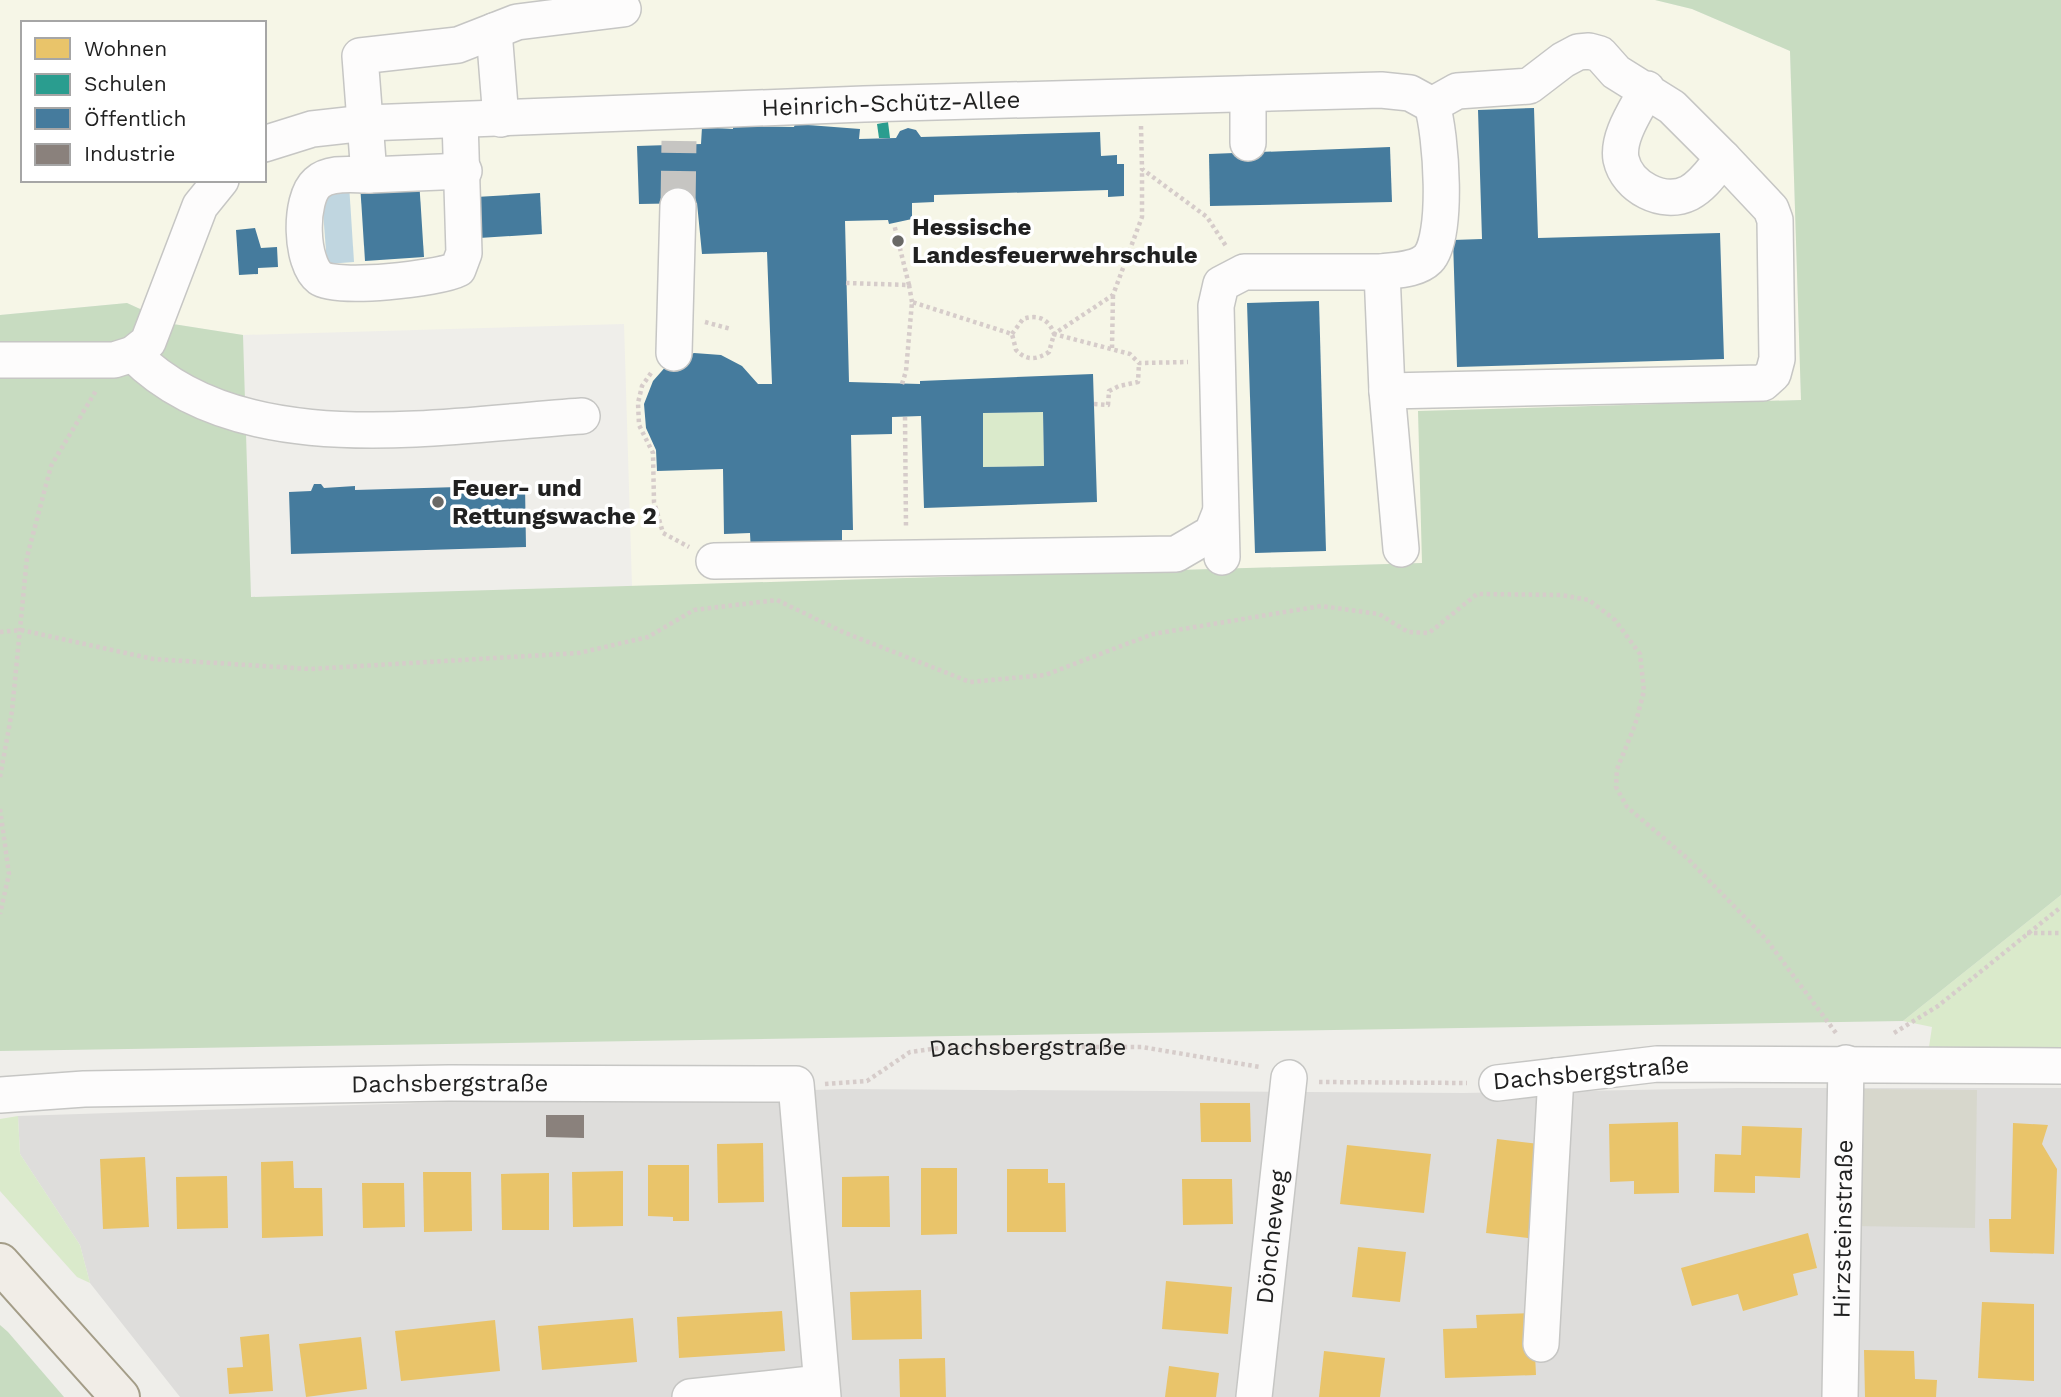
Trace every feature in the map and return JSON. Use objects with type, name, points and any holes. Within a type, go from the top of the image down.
[{"type":"main road","points":[[0,1263],[120,1397]]},
{"type":"street","points":[[369,175],[360,56],[458,46],[517,22],[623,9]]},
{"type":"street","points":[[494,31],[501,119]]},
{"type":"street","points":[[1222,557],[1216,306],[1221,284],[1244,272],[1382,272],[1407,269],[1428,260],[1436,244],[1440,222],[1439,127],[1432,105],[1457,91],[1516,88],[1538,80],[1578,52],[1600,54],[1616,72],[1672,107],[1771,209],[1775,220],[1777,359],[1773,374],[1763,383],[1387,391]]},
{"type":"street","points":[[1647,89],[1626,129],[1622,146],[1621,159],[1631,182],[1670,198],[1688,193],[1703,182],[1723,158]]},
{"type":"street","name":"Heinrich-Schütz-Allee","points":[[266,143],[312,129],[366,123],[501,119],[679,126],[1140,97],[1381,90],[1410,93],[1432,105]]},
{"type":"street","points":[[1248,94],[1248,143]]},
{"type":"street","points":[[460,120],[464,171],[464,253],[458,269],[440,276],[342,283],[323,280],[310,265],[305,210],[308,195],[317,182],[331,175],[464,171]]},
{"type":"street","points":[[0,360],[123,357],[148,342],[200,206],[219,182]]},
{"type":"street","points":[[674,354],[678,206]]},
{"type":"street","points":[[1382,272],[1387,391],[1401,549]]},
{"type":"street","points":[[123,357],[192,398],[245,417],[298,424],[370,430],[582,416]]},
{"type":"street","points":[[715,561],[1177,554],[1212,533],[1220,513]]},
{"type":"street","name":"Dachsbergstraße","points":[[1497,1083],[1657,1063],[2061,1066]]},
{"type":"street","name":"Hirzsteinstraße","points":[[1840,1397],[1846,1063]]},
{"type":"street","points":[[1541,1344],[1556,1076]]},
{"type":"street","name":"Döncheweg","points":[[1254,1397],[1289,1078]]},
{"type":"street","name":"Dachsbergstraße","points":[[0,1095],[84,1089],[449,1083],[796,1084]]},
{"type":"street","points":[[690,1397],[822,1390],[796,1084]]},
{"type":"path","points":[[1112,348],[1113,295],[1142,217],[1140,97]]},
{"type":"path","points":[[1142,169],[1206,217]]},
{"type":"path","points":[[894,223],[912,302],[906,371],[902,384]]},
{"type":"path","points":[[846,283],[909,285]]},
{"type":"path","points":[[1094,404],[1108,405],[1109,391],[1119,386],[1138,383],[1139,363],[1130,354],[1054,334],[1047,321],[1030,317],[1016,325],[1012,334],[1016,350],[1028,359],[1040,358],[1049,352],[1054,334],[1113,295]]},
{"type":"path","points":[[912,302],[1012,334]]},
{"type":"path","points":[[715,561],[663,533],[654,502],[653,453],[639,425],[638,404],[642,386],[653,370],[674,354],[696,322],[716,323],[731,329]]},
{"type":"path","points":[[0,777],[12,711],[27,557],[51,466],[123,357]]},
{"type":"path","points":[[1139,363],[1163,361]]},
{"type":"path","points":[[905,416],[906,558]]},
{"type":"path","points":[[0,632],[21,630],[153,659],[310,669],[579,653],[648,636],[694,610],[777,600],[843,632],[970,682],[1045,675],[1153,634],[1321,606],[1378,614],[1408,632],[1429,633],[1478,594],[1561,595],[1589,600],[1615,620],[1640,654],[1644,691],[1635,725],[1617,768],[1616,787],[1627,807],[1687,858],[1766,939],[1843,1042],[1846,1063]]},
{"type":"path","points":[[0,809],[9,874],[0,914]]},
{"type":"path","points":[[1892,1034],[1938,1006],[2061,907]]},
{"type":"path","points":[[2026,933],[2061,933]]},
{"type":"path","name":"Dachsbergstraße","points":[[796,1084],[867,1081],[910,1052],[960,1047],[1142,1047],[1259,1067],[1289,1078],[1321,1083],[1497,1083]]},
{"type":"shaded area","name":"Hessische Landesfeuerwehrschule","points":[[0,0],[1655,0],[1692,9],[1790,51],[1801,400],[1419,411],[1423,563],[632,586],[624,324],[243,335],[173,324],[127,303],[0,315]]},
{"type":"shaded area","points":[[1738,1088],[2061,1088],[2061,1397],[180,1397],[90,1283],[80,1245],[20,1154],[18,1116],[843,1089],[1464,1093]]},
{"type":"shaded area","points":[[1857,1089],[1977,1090],[1975,1228],[1854,1226]]},
{"type":"green space","points":[[1655,0],[2061,0],[2061,895],[1903,1021],[0,1051],[0,315],[127,303],[173,324],[243,335],[251,597],[1422,563],[1418,411],[1801,400],[1790,51],[1692,9]]},
{"type":"green space","points":[[1043,412],[1044,466],[983,467],[983,413]]},
{"type":"green space","points":[[2061,895],[2061,1050],[1929,1047],[1932,1027],[1903,1021]]},
{"type":"green space","points":[[18,1116],[20,1154],[80,1245],[90,1283],[77,1277],[0,1191],[0,1119]]},
{"type":"green space","points":[[0,1325],[8,1332],[64,1397],[0,1397]]},
{"type":"water","points":[[349,184],[354,262],[327,264],[321,185]]},
{"type":"building: Wohnen","points":[[1200,1103],[1250,1103],[1251,1142],[1201,1142]]},
{"type":"building: Wohnen","points":[[1678,1122],[1679,1193],[1634,1194],[1634,1181],[1610,1182],[1609,1124]]},
{"type":"building: Wohnen","points":[[2013,1123],[2048,1125],[2042,1144],[2057,1169],[2054,1254],[1990,1252],[1989,1219],[2011,1219]]},
{"type":"building: Wohnen","points":[[1742,1126],[1802,1128],[1800,1178],[1755,1176],[1755,1193],[1714,1192],[1715,1154],[1741,1155]]},
{"type":"building: Wohnen","points":[[1497,1139],[1539,1144],[1528,1238],[1486,1233]]},
{"type":"building: Wohnen","points":[[763,1143],[764,1202],[718,1203],[717,1144]]},
{"type":"building: Wohnen","points":[[1347,1145],[1431,1154],[1424,1213],[1340,1204]]},
{"type":"building: Wohnen","points":[[145,1157],[149,1227],[103,1229],[100,1159]]},
{"type":"building: Wohnen","points":[[293,1161],[294,1188],[322,1188],[323,1236],[262,1238],[261,1162]]},
{"type":"building: Wohnen","points":[[648,1165],[689,1165],[689,1221],[648,1216]]},
{"type":"building: Wohnen","points":[[921,1168],[957,1168],[957,1234],[921,1235]]},
{"type":"building: Wohnen","points":[[1007,1169],[1048,1169],[1048,1183],[1065,1183],[1066,1232],[1007,1232]]},
{"type":"building: Wohnen","points":[[623,1171],[623,1226],[573,1227],[572,1172]]},
{"type":"building: Wohnen","points":[[423,1172],[471,1172],[472,1231],[424,1232]]},
{"type":"building: Wohnen","points":[[549,1173],[549,1230],[502,1230],[501,1174]]},
{"type":"building: Wohnen","points":[[227,1176],[228,1228],[177,1229],[176,1177]]},
{"type":"building: Wohnen","points":[[889,1176],[890,1227],[842,1227],[842,1177]]},
{"type":"building: Wohnen","points":[[1182,1179],[1232,1179],[1233,1224],[1183,1225]]},
{"type":"building: Wohnen","points":[[362,1183],[404,1183],[405,1227],[363,1228]]},
{"type":"building: Wohnen","points":[[1808,1233],[1817,1268],[1793,1274],[1798,1295],[1743,1311],[1738,1294],[1692,1306],[1681,1268]]},
{"type":"building: Wohnen","points":[[1358,1247],[1406,1252],[1400,1302],[1352,1297]]},
{"type":"building: Wohnen","points":[[1166,1281],[1232,1287],[1228,1334],[1162,1329]]},
{"type":"building: Wohnen","points":[[921,1290],[922,1339],[852,1340],[850,1292]]},
{"type":"building: Wohnen","points":[[1982,1302],[2034,1304],[2034,1381],[1978,1378]]},
{"type":"building: Wohnen","points":[[782,1311],[785,1351],[679,1358],[677,1317]]},
{"type":"building: Wohnen","points":[[1533,1313],[1536,1375],[1445,1378],[1443,1329],[1477,1328],[1476,1315]]},
{"type":"building: Wohnen","points":[[633,1318],[637,1362],[542,1370],[538,1326]]},
{"type":"building: Wohnen","points":[[495,1320],[500,1371],[401,1381],[395,1331]]},
{"type":"building: Wohnen","points":[[269,1334],[273,1391],[229,1394],[227,1368],[243,1367],[240,1337]]},
{"type":"building: Wohnen","points":[[361,1337],[367,1389],[306,1397],[299,1344]]},
{"type":"building: Wohnen","points":[[1864,1350],[1914,1351],[1915,1379],[1937,1380],[1936,1397],[1865,1397]]},
{"type":"building: Wohnen","points":[[1324,1351],[1385,1358],[1380,1397],[1319,1397]]},
{"type":"building: Wohnen","points":[[945,1358],[946,1397],[900,1397],[899,1359]]},
{"type":"building: Wohnen","points":[[1169,1366],[1219,1373],[1216,1397],[1165,1397]]},
{"type":"building: Schulen","points":[[888,122],[890,138],[879,138],[877,124]]},
{"type":"building: Öffentlich","points":[[1534,108],[1538,238],[1720,233],[1724,359],[1457,367],[1453,240],[1482,239],[1478,110]]},
{"type":"building: Öffentlich","points":[[795,124],[860,129],[859,139],[896,138],[900,131],[908,128],[916,130],[921,137],[1100,132],[1101,156],[1117,155],[1117,164],[1124,164],[1124,196],[1108,197],[1108,190],[934,195],[934,202],[912,203],[912,219],[889,224],[888,220],[845,221],[849,382],[920,384],[920,381],[1093,374],[1097,502],[924,508],[921,416],[892,417],[892,434],[851,435],[853,530],[842,530],[842,551],[751,553],[750,533],[724,534],[723,469],[657,471],[656,450],[646,428],[644,404],[653,381],[668,364],[694,353],[721,355],[742,366],[758,384],[772,384],[767,252],[702,254],[697,203],[639,204],[637,146],[701,144],[702,127],[794,127]],"holes":[[[1043,412],[1044,466],[983,467],[983,413]]]},
{"type":"building: Öffentlich","points":[[1390,147],[1392,202],[1210,206],[1209,154]]},
{"type":"building: Öffentlich","points":[[419,179],[424,257],[365,261],[360,183]]},
{"type":"building: Öffentlich","points":[[540,193],[542,234],[479,238],[476,197]]},
{"type":"building: Öffentlich","points":[[255,228],[261,248],[277,247],[278,267],[258,268],[258,274],[239,275],[236,230]]},
{"type":"building: Öffentlich","points":[[1319,301],[1326,551],[1255,553],[1247,303]]},
{"type":"building: Öffentlich","points":[[314,484],[321,484],[324,488],[355,486],[355,490],[525,485],[526,547],[291,554],[289,492],[311,491]]},
{"type":"building: Industrie","points":[[546,1115],[584,1115],[584,1138],[546,1137]]},
{"type":"tunnel","points":[[678,206],[679,141]]},
{"type":"place","name":"Hessische Landesfeuerwehrschule","points":[[898,241]]},
{"type":"place","name":"Feuer- und Rettungswache 2","points":[[438,502]]}]
